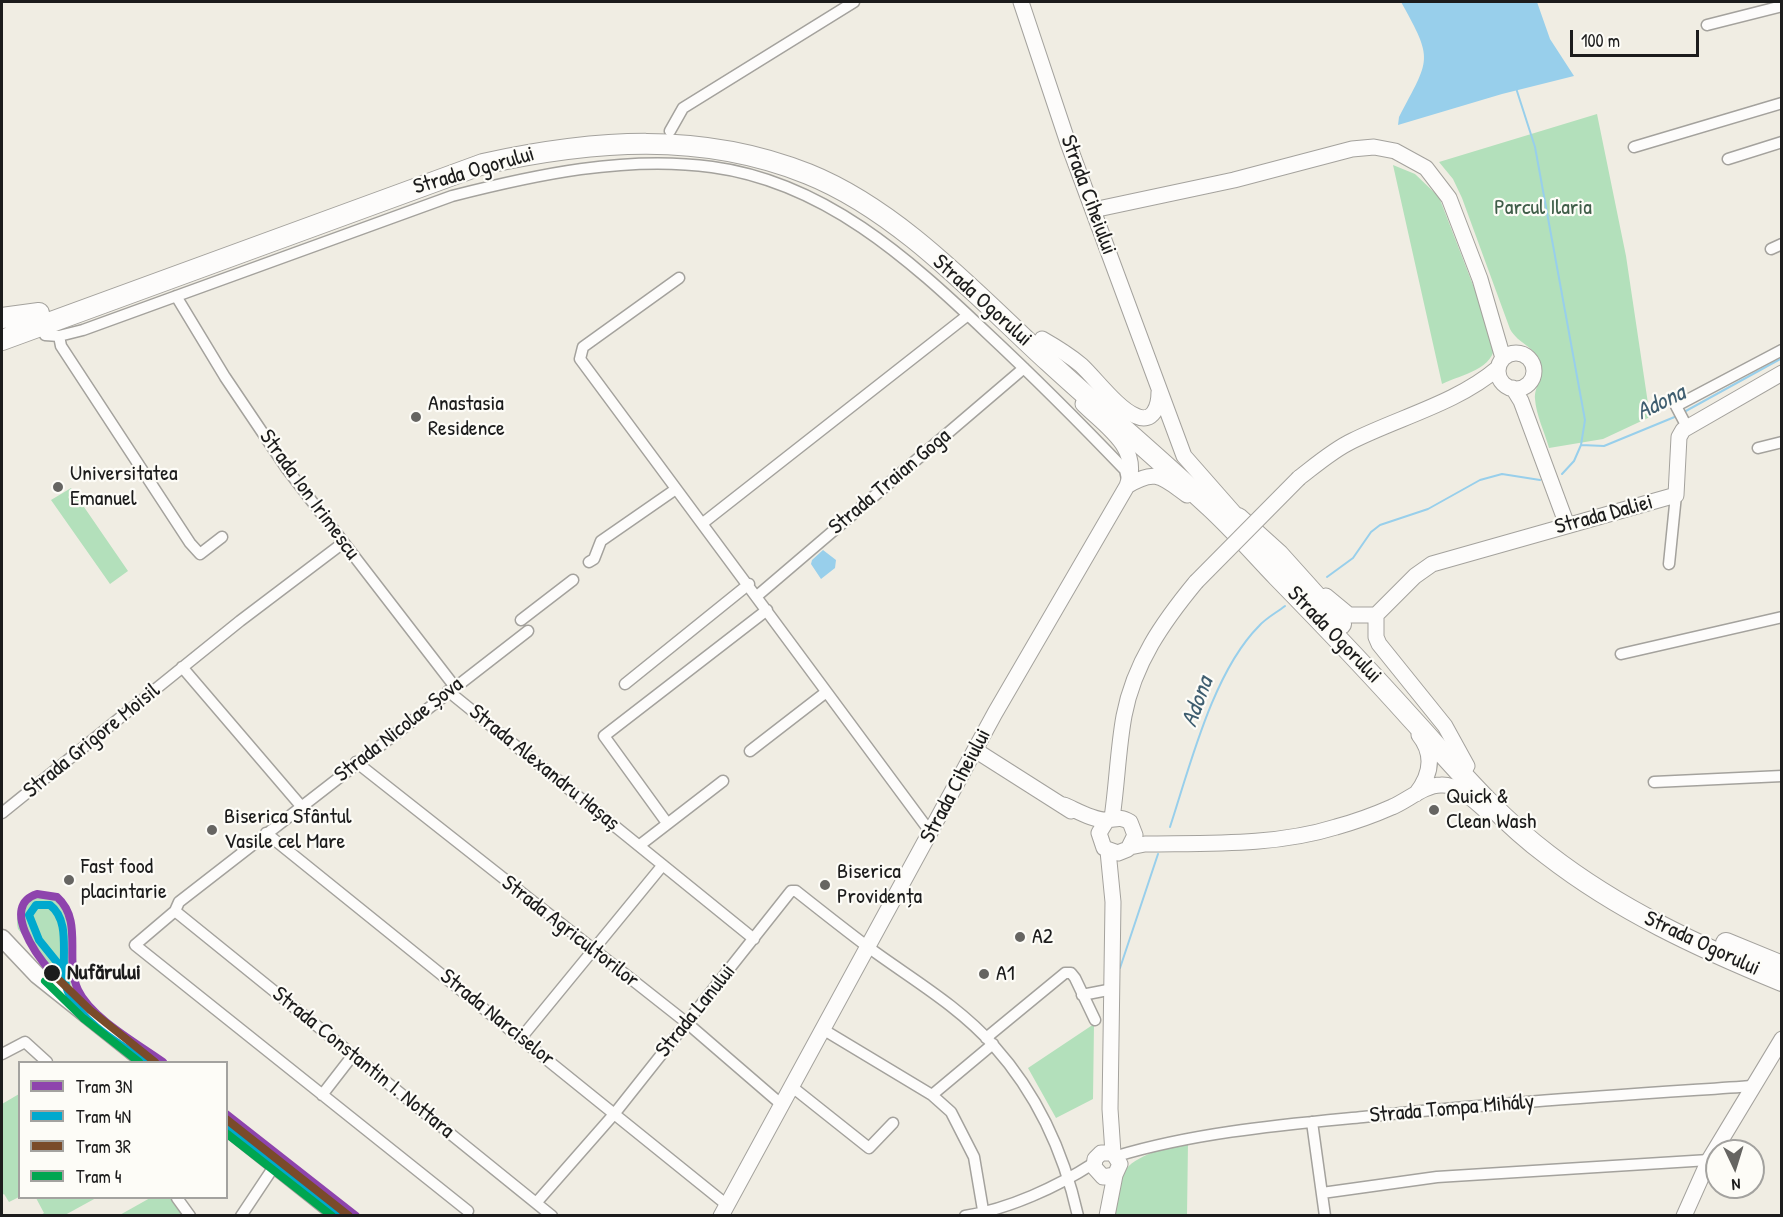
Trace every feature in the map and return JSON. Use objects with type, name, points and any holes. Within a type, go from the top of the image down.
[{"type":"highway","name":"Strada Ogorului","points":[[2,327],[472,158],[531,142],[562,136],[623,131],[670,131],[754,145],[818,167],[852,185],[921,232],[1044,348],[1208,504],[1367,669],[1473,787],[1536,846],[1646,920],[1781,974]]},
{"type":"highway","name":"Strada Ogorului","points":[[2,340],[483,164],[540,151],[590,145],[665,142],[703,146],[766,160],[835,186],[889,220],[992,308],[1044,348],[1279,555],[1467,766],[1528,825],[1597,877],[1656,912],[1760,957],[1781,974]]},
{"type":"highway","points":[[2,350],[52,335],[114,298]]},
{"type":"highway","points":[[2,318],[39,313]]},
{"type":"main road","points":[[2,938],[37,975],[145,1061]]},
{"type":"main road","points":[[228,1128],[339,1215]]},
{"type":"street","points":[[670,131],[683,108],[854,2]]},
{"type":"street","name":"Strada Ciheiului","points":[[1021,2],[1093,210],[1184,456],[1242,522]]},
{"type":"street","points":[[1707,25],[1782,6]]},
{"type":"street","points":[[1634,147],[1782,103]]},
{"type":"street","points":[[1728,159],[1782,142]]},
{"type":"street","points":[[1093,210],[1234,180],[1352,149],[1374,147],[1411,158],[1426,168],[1449,198],[1480,279],[1510,342],[1533,365],[1529,382],[1529,398],[1541,451]]},
{"type":"street","points":[[52,335],[83,330],[452,196],[493,185],[587,169],[663,164],[696,165],[762,177],[830,208],[902,255],[1024,368],[1125,470],[1127,486],[1144,476],[1157,475],[1189,497],[1208,504]]},
{"type":"street","points":[[679,278],[583,347],[580,359],[675,489],[749,584],[825,693],[931,833]]},
{"type":"street","points":[[1480,279],[1508,386],[1521,401],[1567,525]]},
{"type":"street","name":"Strada Ion Irimescu","points":[[176,296],[225,377],[287,469],[452,689]]},
{"type":"street","points":[[703,523],[968,315]]},
{"type":"street","points":[[52,335],[189,543],[200,554],[222,537]]},
{"type":"street","points":[[1044,348],[1080,365],[1133,415],[1146,417],[1153,414],[1159,401],[1158,386]]},
{"type":"street","name":"Strada Ciheiului","points":[[724,1210],[975,750],[1127,486],[1132,469],[1130,452],[1067,388],[1044,348]]},
{"type":"street","points":[[1782,350],[1676,406],[1687,427],[1782,373]]},
{"type":"street","points":[[1107,1214],[1113,902],[1108,851],[1101,843],[1119,769],[1124,716],[1141,663],[1167,617],[1196,582],[1299,478],[1351,441],[1429,407],[1487,377],[1501,363],[1520,353]]},
{"type":"street","name":"Strada Traian Goga","points":[[757,596],[1024,368]]},
{"type":"street","points":[[1429,407],[1529,382]]},
{"type":"street","name":"Strada Daliei","points":[[1376,615],[1415,576],[1432,564],[1676,495],[1679,437],[1687,427]]},
{"type":"street","points":[[1758,448],[1782,442]]},
{"type":"street","points":[[589,562],[594,558],[601,541],[675,489]]},
{"type":"street","points":[[1669,564],[1676,495]]},
{"type":"street","name":"Strada Grigore Moisil","points":[[2,813],[182,667],[343,543]]},
{"type":"street","points":[[1279,555],[1344,612],[1354,616],[1376,615],[1376,636],[1379,644],[1445,726],[1467,766]]},
{"type":"street","points":[[520,620],[573,580]]},
{"type":"street","points":[[625,684],[749,584]]},
{"type":"street","name":"Strada Alexandru Hașaș","points":[[667,823],[604,736],[767,610]]},
{"type":"street","points":[[1621,654],[1782,617]]},
{"type":"street","name":"Strada Nicolae Șova","points":[[322,1095],[135,945],[175,911],[180,902],[266,833],[528,631]]},
{"type":"street","name":"Strada Grigore Moisil","points":[[182,667],[301,806]]},
{"type":"street","points":[[1367,669],[1422,738],[1428,751],[1430,760],[1428,775],[1416,794]]},
{"type":"street","name":"Strada Alexandru Hașaș","points":[[452,689],[640,845],[662,866],[754,939]]},
{"type":"street","points":[[750,752],[825,693]]},
{"type":"street","points":[[975,750],[1064,805],[1106,823],[1124,818],[1132,825],[1154,836],[1193,842]]},
{"type":"street","name":"Strada Agricultorilor","points":[[356,762],[594,952],[687,1023],[782,1105]]},
{"type":"street","points":[[1113,902],[1129,848],[1134,840],[1132,825],[1125,810],[1119,769]]},
{"type":"street","points":[[1654,782],[1782,776]]},
{"type":"street","name":"Strada Alexandru Hașaș","points":[[640,845],[723,781]]},
{"type":"street","points":[[1108,851],[1118,853],[1145,843],[1250,841],[1309,833],[1375,814],[1434,785],[1456,788],[1507,830],[1536,846]]},
{"type":"street","name":"Strada Narciselor","points":[[266,833],[615,1113],[724,1210]]},
{"type":"street","points":[[521,1038],[594,952],[662,866]]},
{"type":"street","name":"Strada Lanului","points":[[536,1203],[615,1113],[791,891],[796,891],[869,948]]},
{"type":"street","name":"Strada Constantin I. Nottara","points":[[175,911],[552,1215]]},
{"type":"street","points":[[869,948],[924,986],[989,1041],[1033,1098],[1064,1161],[1078,1215]]},
{"type":"street","points":[[932,1095],[1065,973],[1071,973],[1075,978],[1095,1020]]},
{"type":"street","points":[[1082,995],[1113,989]]},
{"type":"street","points":[[824,1030],[932,1095],[951,1112],[974,1157],[984,1214]]},
{"type":"street","points":[[1721,1139],[1782,1039]]},
{"type":"street","points":[[2,1054],[25,1042],[46,1061]]},
{"type":"street","points":[[353,1055],[322,1095],[468,1211]]},
{"type":"street","points":[[791,1086],[869,1148],[893,1123]]},
{"type":"street","name":"Strada Tompa Mihály","points":[[965,1215],[984,1214],[1152,1146],[1187,1138],[1312,1122],[1506,1103],[1753,1086]]},
{"type":"street","points":[[1312,1122],[1326,1215]]},
{"type":"street","points":[[1322,1193],[1437,1177],[1705,1160]]},
{"type":"street","points":[[241,1215],[275,1165]]},
{"type":"street","points":[[1684,1215],[1705,1169]]},
{"type":"street","points":[[178,1199],[190,1215]]},
{"type":"green space","name":"Parcul Ilaria","points":[[1597,114],[1626,256],[1650,417],[1603,439],[1549,448],[1535,399],[1541,372],[1540,362],[1535,353],[1510,329],[1462,198],[1453,179],[1439,162]]},
{"type":"green space","points":[[1393,165],[1415,174],[1439,197],[1495,342],[1494,351],[1484,365],[1442,384]]},
{"type":"green space","points":[[71,488],[128,571],[110,584],[51,500]]},
{"type":"green space","points":[[39,895],[56,898],[68,917],[70,979],[73,990],[55,974],[18,929],[17,917],[24,903]]},
{"type":"green space","points":[[1094,1024],[1093,1099],[1056,1118],[1028,1068]]},
{"type":"green space","points":[[18,1095],[18,1198],[9,1202],[4,1194],[2,1195],[2,1104]]},
{"type":"green space","points":[[1188,1143],[1187,1215],[1114,1216],[1119,1183],[1128,1166],[1143,1156]]},
{"type":"green space","points":[[37,1199],[94,1199],[65,1215],[41,1215],[44,1213]]},
{"type":"green space","points":[[148,1199],[178,1199],[190,1216],[118,1216]]},
{"type":"water","points":[[1401,2],[1537,2],[1550,39],[1574,76],[1502,94],[1398,125],[1399,117],[1417,82],[1424,60],[1419,37]]},
{"type":"water","points":[[823,550],[836,560],[835,568],[821,579],[811,564],[812,560]]},
{"type":"waterway","points":[[1516,88],[1535,147],[1585,420],[1581,445]]},
{"type":"waterway","name":"Adona","points":[[1684,412],[1782,358]]},
{"type":"waterway","name":"Adona","points":[[1562,474],[1574,461],[1581,445],[1604,446],[1677,416]]},
{"type":"waterway","name":"Adona","points":[[1327,577],[1353,558],[1371,532],[1380,525],[1428,509],[1480,480],[1502,474],[1540,480]]},
{"type":"waterway","name":"Adona","points":[[1170,827],[1205,721],[1228,668],[1259,626],[1285,606]]},
{"type":"waterway","name":"Adona","points":[[1120,968],[1158,854]]},
{"type":"tram line","name":"3N","points":[[52,973],[31,944],[22,920],[22,909],[26,900],[37,894],[57,897],[70,917],[74,978],[84,1000],[93,1011],[116,1030],[162,1061]]},
{"type":"tram line","name":"4N","points":[[60,966],[39,940],[29,915],[36,905],[50,905],[62,923],[65,983],[75,1005],[93,1024],[145,1061]]},
{"type":"tram line","name":"3R","points":[[52,973],[90,1010],[154,1061]]},
{"type":"tram line","name":"4","points":[[45,981],[83,1018],[138,1061]]},
{"type":"tram line","name":"3N","points":[[228,1116],[356,1216]]},
{"type":"tram line","name":"3R","points":[[228,1121],[349,1216]]},
{"type":"tram line","name":"4N","points":[[228,1130],[339,1216]]},
{"type":"tram line","name":"4","points":[[228,1135],[332,1216]]},
{"type":"place","name":"Anastasia Residence","points":[[416,417]]},
{"type":"place","name":"Universitatea Emanuel","points":[[58,487]]},
{"type":"place","name":"Quick & Clean Wash","points":[[1434,810]]},
{"type":"place","name":"Biserica Sfântul Vasile cel Mare","points":[[212,830]]},
{"type":"place","name":"Fast food placintarie","points":[[69,880]]},
{"type":"place","name":"Biserica Providența","points":[[825,885]]},
{"type":"place","name":"A2","points":[[1020,937]]},
{"type":"place","name":"Nufărului","points":[[52,973]]},
{"type":"place","name":"A1","points":[[984,974]]}]
